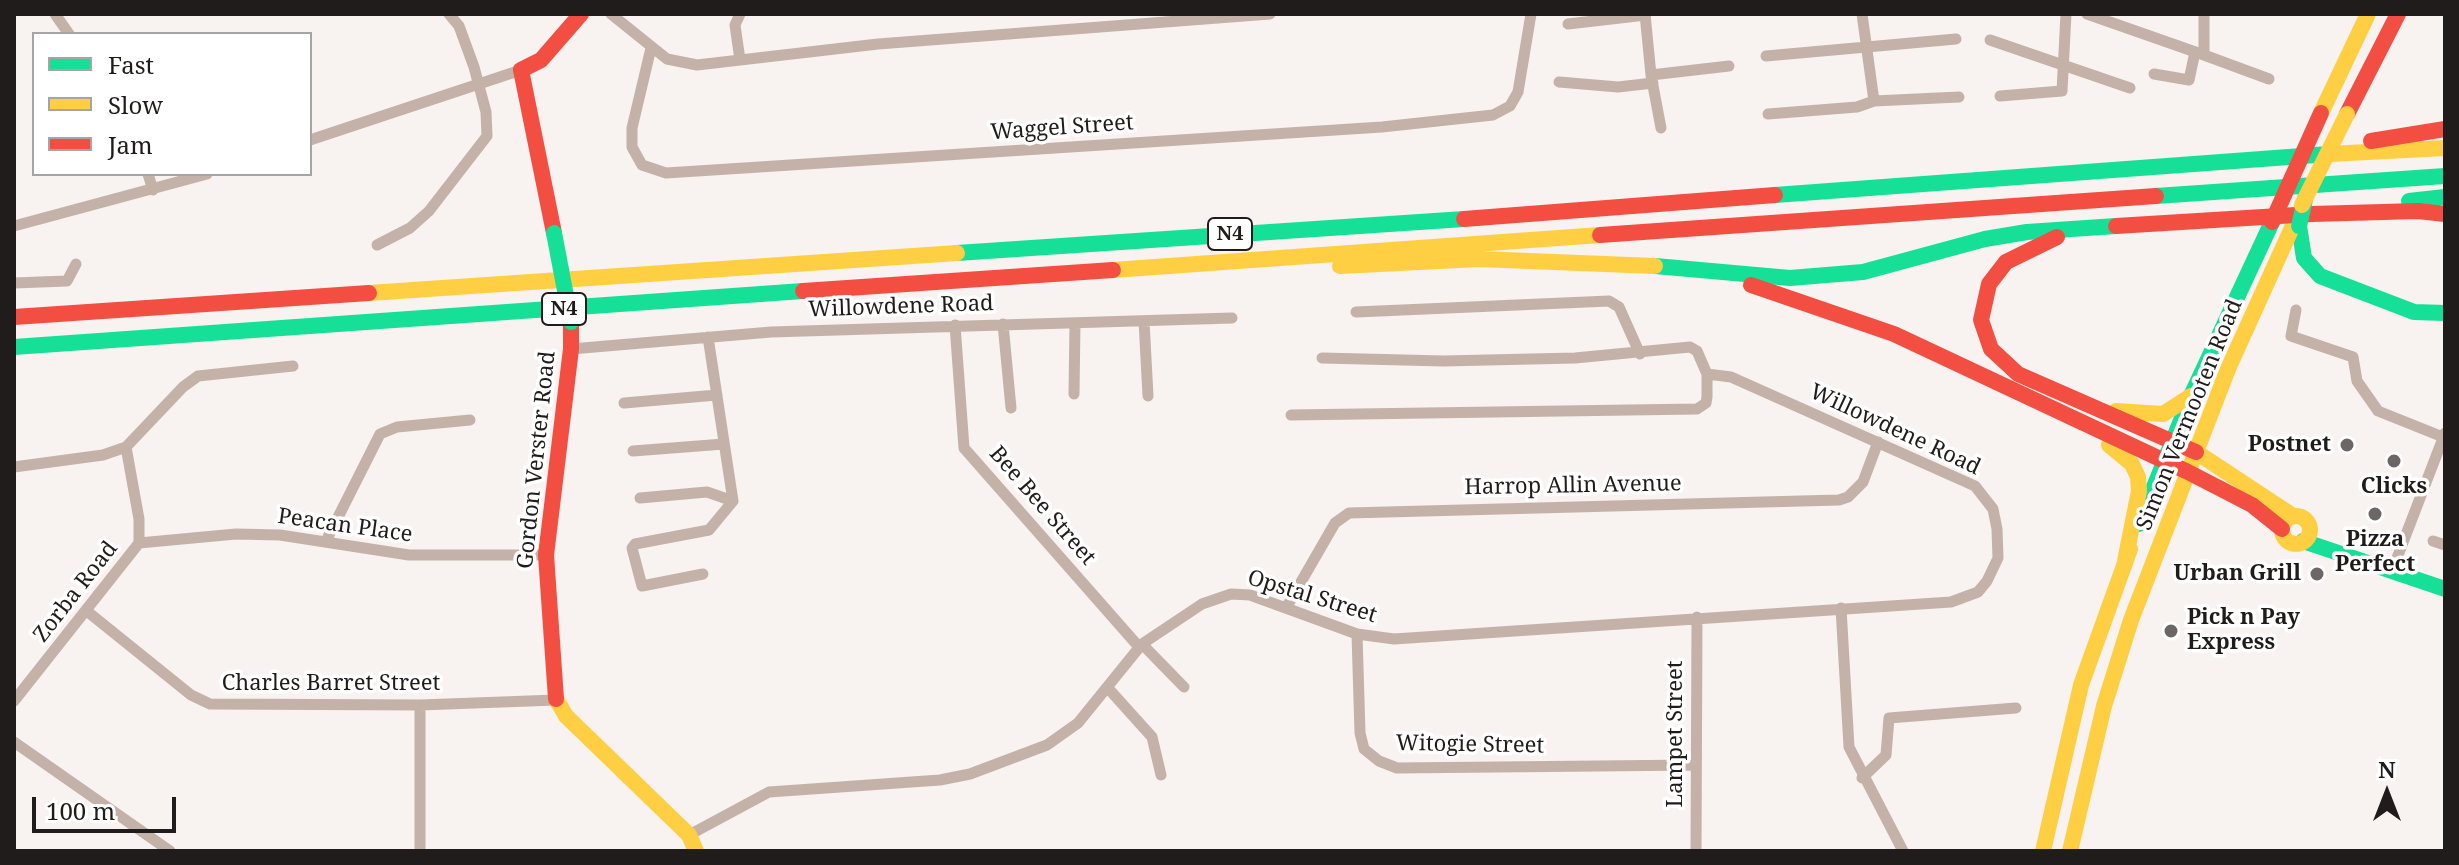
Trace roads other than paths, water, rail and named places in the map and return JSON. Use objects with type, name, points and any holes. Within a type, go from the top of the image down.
[{"type":"main road","points":[[521,70],[541,60],[581,14]]},
{"type":"main road","name":"Simon Vermooten Road","points":[[2043,851],[2081,685],[2125,561],[2191,396],[2368,14]]},
{"type":"main road","name":"Simon Vermooten Road","points":[[2070,851],[2118,659],[2188,472],[2297,223],[2306,195],[2398,14]]},
{"type":"main road","name":"Gordon Verster Road","points":[[521,70],[571,322],[571,349],[546,555],[551,675],[556,700],[579,730],[689,835],[696,851]]},
{"type":"main road","points":[[2277,157],[2445,129]]},
{"type":"main road","name":"N4","points":[[14,317],[1457,219],[2277,157],[2445,148]]},
{"type":"main road","name":"N4","points":[[14,347],[2445,176]]},
{"type":"main road","points":[[2312,214],[2445,197]]},
{"type":"main road","points":[[991,280],[1479,259],[1600,261],[1763,278],[1839,275],[1885,267],[2002,236],[2312,214],[2418,211],[2445,214]]},
{"type":"main road","points":[[2297,223],[2304,258],[2320,276],[2414,312],[2445,313]]},
{"type":"main road","points":[[2084,229],[2036,245],[2006,262],[1985,292],[1981,320],[1984,336],[2004,365],[2088,407],[2196,452],[2287,523],[2289,542],[2306,535],[2333,549],[2445,589]]},
{"type":"main road","points":[[1689,270],[1770,291],[1868,323],[2165,461],[2287,523],[2304,519],[2306,535]]},
{"type":"main road","points":[[14,311],[209,303]]},
{"type":"main road","points":[[2022,395],[2122,453],[2132,464],[2139,491],[2125,561]]},
{"type":"main road","points":[[2088,407],[2156,416],[2179,407],[2191,396]]},
{"type":"street","points":[[55,14],[68,32]]},
{"type":"street","points":[[377,245],[422,218],[483,146],[488,129],[478,85],[461,29],[449,14]]},
{"type":"street","points":[[611,14],[651,48],[682,64],[878,44],[1270,14]]},
{"type":"street","points":[[740,14],[735,25],[740,60]]},
{"type":"street","name":"Waggel Street","points":[[651,48],[632,128],[632,147],[642,165],[666,173],[1382,127],[1493,115],[1510,106],[1518,92],[1531,14]]},
{"type":"street","points":[[1862,14],[1874,101]]},
{"type":"street","points":[[2000,96],[2060,92],[2066,14]]},
{"type":"street","points":[[2087,14],[2269,79]]},
{"type":"street","points":[[2154,74],[2189,80],[2200,53],[2204,14]]},
{"type":"street","points":[[1568,24],[1646,15],[1652,79],[1661,128]]},
{"type":"street","points":[[1766,56],[1956,39]]},
{"type":"street","points":[[1990,40],[2130,88]]},
{"type":"street","points":[[1559,82],[1618,87],[1729,66]]},
{"type":"street","points":[[312,139],[521,70]]},
{"type":"street","points":[[1768,114],[1857,107],[1874,101],[1959,97]]},
{"type":"street","points":[[149,176],[153,190]]},
{"type":"street","points":[[14,226],[200,176]]},
{"type":"street","points":[[14,283],[69,280],[76,264]]},
{"type":"street","points":[[1356,312],[1609,301],[1619,307],[1640,354]]},
{"type":"street","points":[[2296,310],[2291,336],[2353,357],[2357,381],[2378,411],[2444,434],[2392,571]]},
{"type":"street","name":"Willowdene Road","points":[[571,349],[708,337],[955,325],[1232,318]]},
{"type":"street","points":[[1144,321],[1148,396]]},
{"type":"street","points":[[1074,394],[1075,323]]},
{"type":"street","points":[[1003,324],[1011,408]]},
{"type":"street","name":"Bee Bee Street","points":[[955,325],[964,448],[1140,646],[1184,687]]},
{"type":"street","points":[[703,574],[642,586],[632,548],[635,544],[709,530],[733,501],[708,337]]},
{"type":"street","points":[[1291,415],[1697,409],[1706,403],[1707,374],[1697,351],[1690,347],[1640,354],[1444,361],[1322,358]]},
{"type":"street","points":[[14,467],[103,455],[126,447],[190,380],[215,372],[293,366]]},
{"type":"street","name":"Willowdene Road","points":[[1707,374],[1731,377],[1975,486],[1993,509],[1999,544],[1994,571],[1978,592],[1951,602]]},
{"type":"street","points":[[624,403],[717,395]]},
{"type":"street","points":[[326,541],[380,434],[397,427],[470,420]]},
{"type":"street","name":"Harrop Allin Avenue","points":[[1286,608],[1335,523],[1349,513],[1839,500],[1863,482],[1878,442]]},
{"type":"street","points":[[633,451],[724,444]]},
{"type":"street","points":[[126,447],[139,519],[139,543]]},
{"type":"street","points":[[640,498],[707,492],[733,501]]},
{"type":"street","name":"Peacan Place","points":[[139,543],[236,534],[326,541],[409,555],[546,555]]},
{"type":"street","name":"Zorba Road","points":[[14,701],[88,612],[139,543]]},
{"type":"street","name":"Opstal Street","points":[[689,835],[769,792],[915,783],[970,774],[1061,738],[1140,646],[1202,604],[1231,594],[1250,595],[1357,634],[1394,639],[1951,602]]},
{"type":"street","points":[[1841,608],[1849,747],[1862,778],[1903,851]]},
{"type":"street","name":"Charles Barret Street","points":[[88,612],[205,702],[420,705],[556,700]]},
{"type":"street","name":"Lampet Street","points":[[1696,851],[1697,617]]},
{"type":"street","name":"Witogie Street","points":[[1357,634],[1360,733],[1364,749],[1379,761],[1397,768],[1696,765]]},
{"type":"street","points":[[1107,687],[1152,737],[1161,775]]},
{"type":"street","points":[[420,705],[420,851]]},
{"type":"street","points":[[1862,778],[1886,755],[1889,718],[2016,708]]},
{"type":"street","points":[[14,742],[170,851]]},
{"type":"place","name":"Postnet","points":[[2347,445]]},
{"type":"place","name":"Clicks","points":[[2394,461]]},
{"type":"place","name":"Pizza Perfect","points":[[2375,514]]},
{"type":"place","name":"Urban Grill","points":[[2317,574]]},
{"type":"place","name":"Pick n Pay Express","points":[[2171,631]]}]
